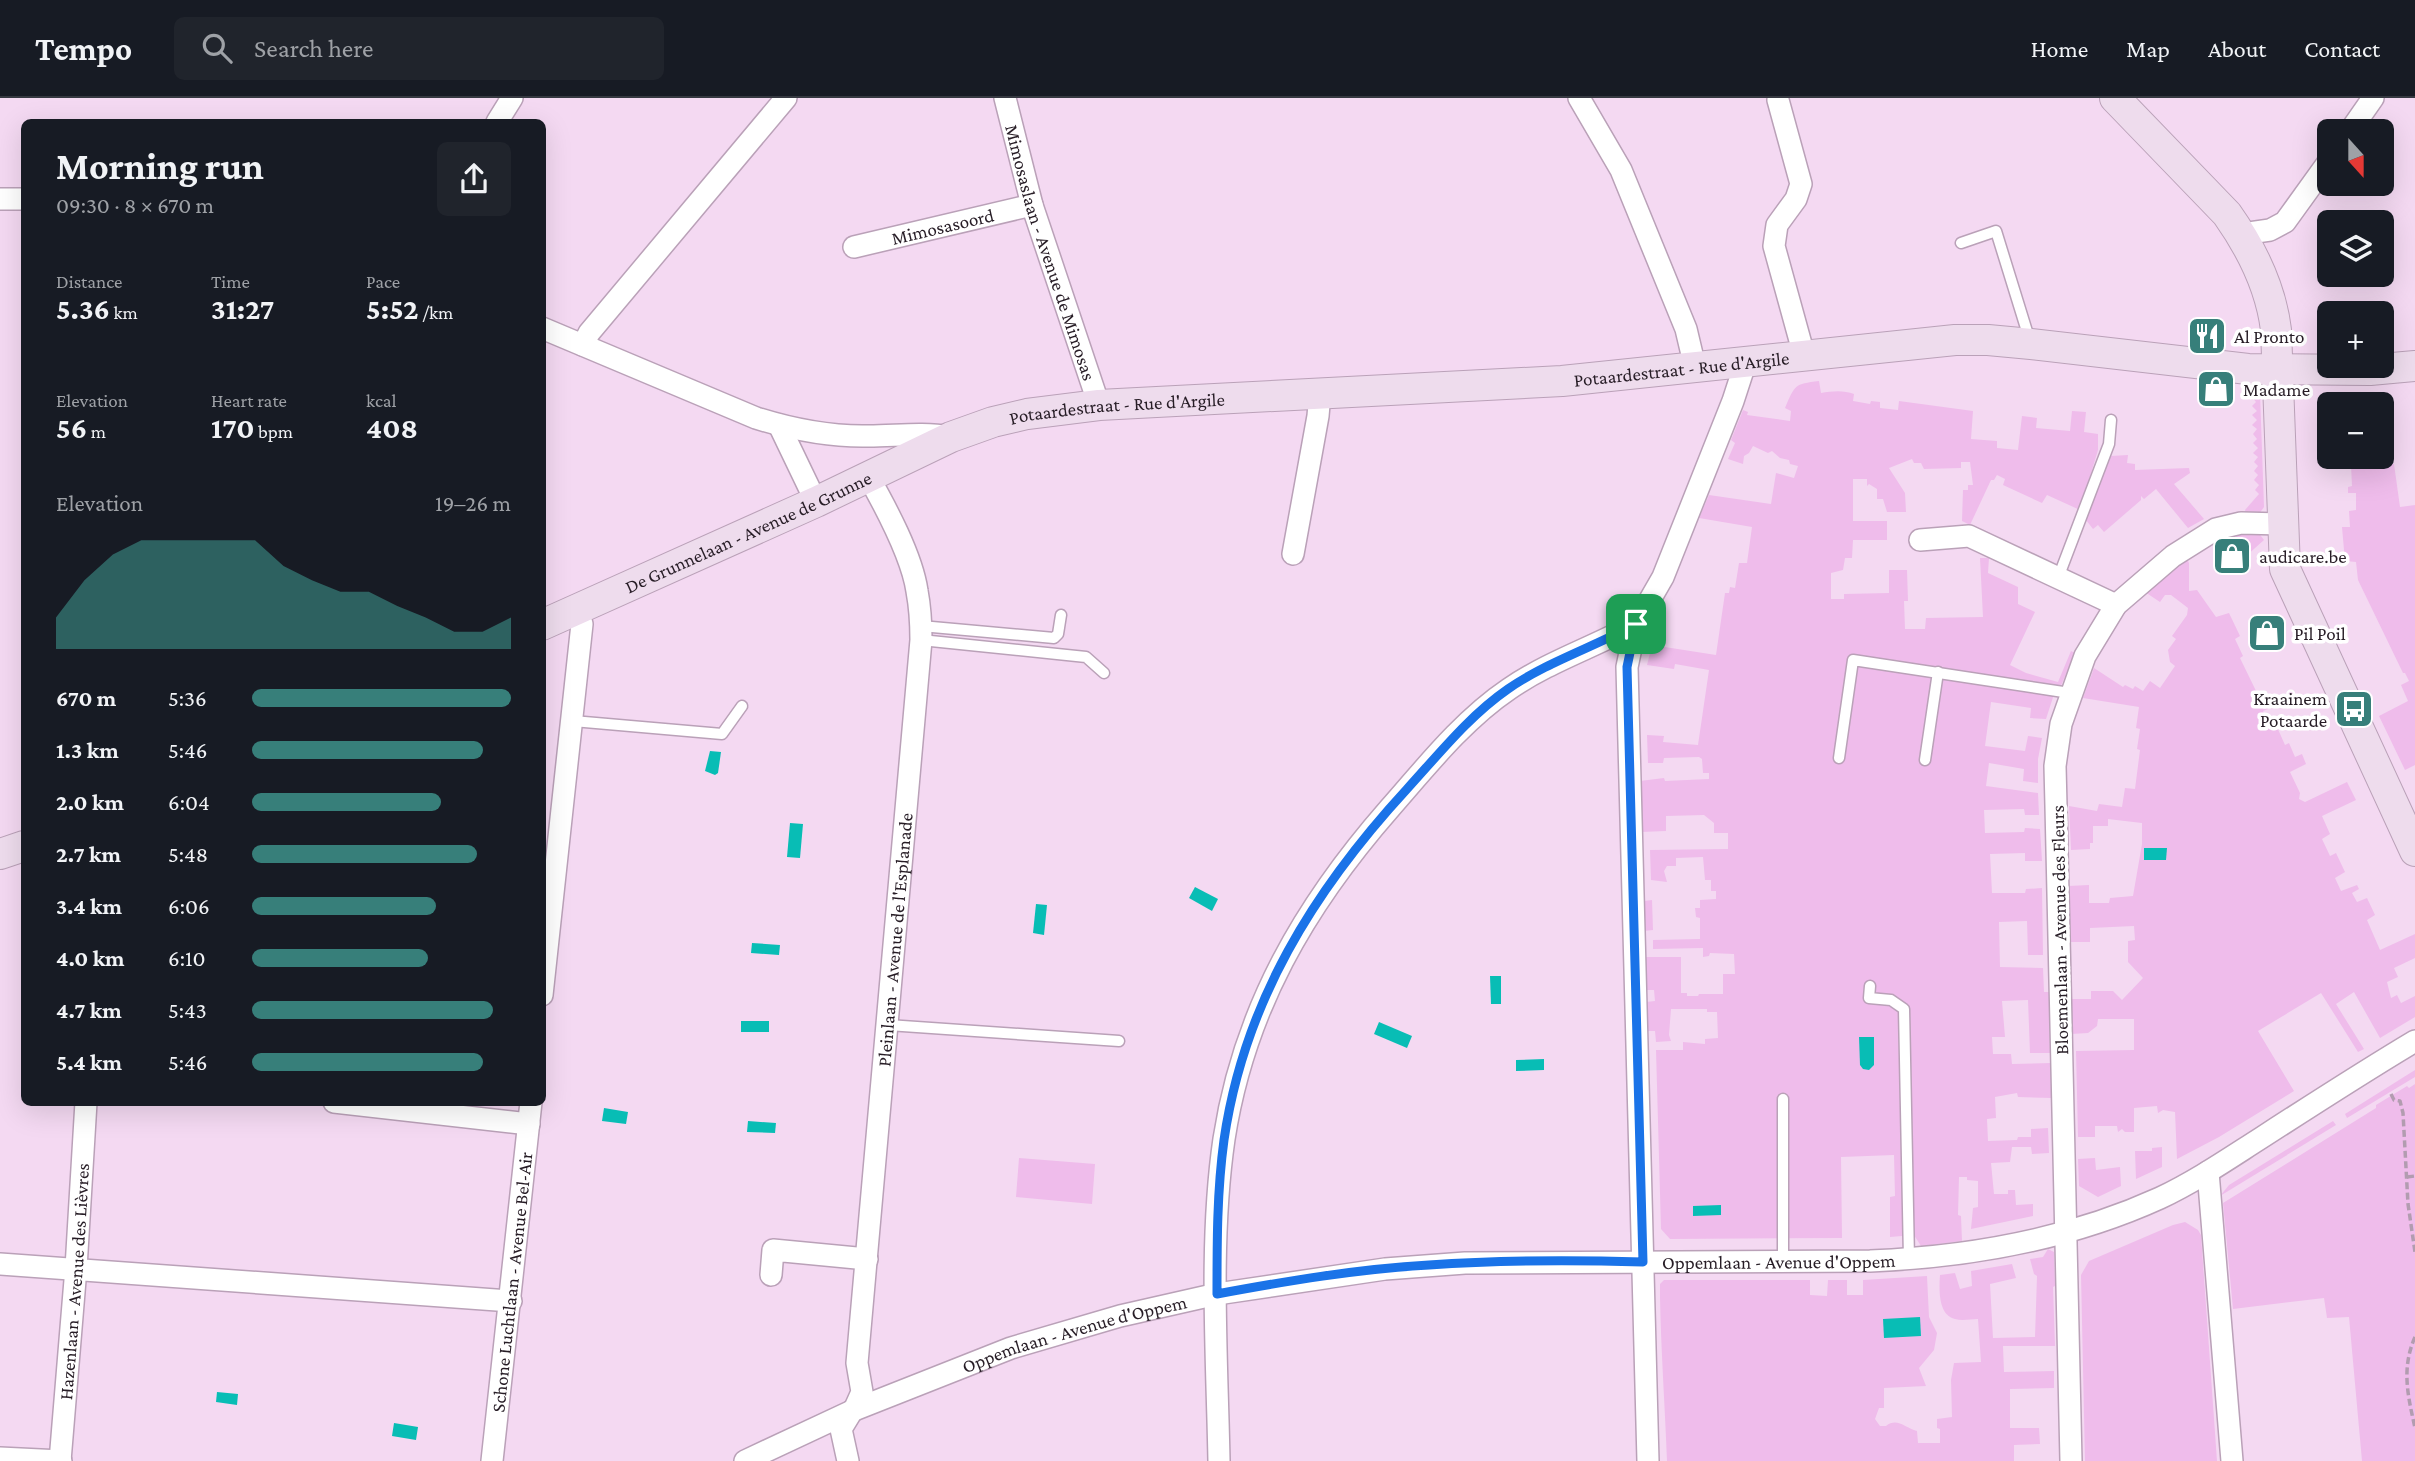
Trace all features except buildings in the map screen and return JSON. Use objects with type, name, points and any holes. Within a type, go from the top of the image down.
[{"type":"street","points":[[499,119],[512,98]]},
{"type":"street","points":[[583,345],[589,333],[786,98]]},
{"type":"street","name":"Mimosaslaan - Avenue de Mimosas","points":[[1005,98],[1032,205],[1099,405]]},
{"type":"street","points":[[1579,98],[1622,170],[1686,329],[1695,367]]},
{"type":"street","points":[[2115,98],[2202,185],[2227,214],[2242,234],[2260,273],[2272,306],[2276,330],[2283,558],[2289,582],[2415,851]]},
{"type":"street","points":[[2358,119],[2373,98]]},
{"type":"street","points":[[1778,100],[1801,184],[1796,200],[1777,225],[1774,246],[1804,355]]},
{"type":"street","points":[[2242,234],[2270,230],[2285,222],[2317,178]]},
{"type":"street","points":[[0,199],[21,199]]},
{"type":"street","name":"Mimosasoord","points":[[854,247],[1032,205]]},
{"type":"street","points":[[546,330],[756,418],[779,425],[866,436],[934,434],[951,437]]},
{"type":"street","name":"Potaardestraat - Rue d'Argile","points":[[951,437],[993,422],[1027,414],[1099,405],[1562,381],[1929,341],[1988,340],[2248,369],[2370,370],[2415,366]]},
{"type":"street","points":[[1648,1461],[1627,667],[1636,624],[1662,577],[1733,401],[1746,361]]},
{"type":"street","points":[[1293,554],[1320,393]]},
{"type":"street","points":[[779,425],[816,502]]},
{"type":"street","name":"De Grunnelaan - Avenue de Grunne","points":[[546,623],[816,502],[951,437]]},
{"type":"street","name":"Pleinlaan - Avenue de l'Esplanade","points":[[848,1461],[841,1429],[862,1392],[857,1363],[921,633],[917,589],[909,564],[884,504],[868,476]]},
{"type":"street","name":"Bloemenlaan - Avenue des Fleurs","points":[[2071,1461],[2055,766],[2061,724],[2085,656],[2116,605],[2173,556],[2216,529],[2241,523],[2282,524]]},
{"type":"street","points":[[1920,540],[1969,536],[2116,605]]},
{"type":"street","points":[[546,960],[582,624],[577,610]]},
{"type":"street","points":[[1219,1461],[1218,1196],[1224,1138],[1232,1101],[1242,1062],[1264,1002],[1309,912],[1340,866],[1380,818],[1483,708],[1522,680],[1636,624]]},
{"type":"street","points":[[0,854],[21,847]]},
{"type":"street","name":"Oppemlaan - Avenue d'Oppem","points":[[745,1461],[853,1411],[1011,1348],[1120,1316],[1217,1294],[1329,1276],[1428,1265],[1528,1261],[1909,1259],[1973,1251],[2065,1234],[2162,1197],[2208,1172],[2415,1041]]},
{"type":"street","name":"Hazenlaan - Avenue des Lièvres","points":[[61,1461],[86,1106]]},
{"type":"street","points":[[405,1106],[530,1113]]},
{"type":"street","name":"Schone Luchtlaan - Avenue Bel-Air","points":[[492,1461],[530,1113]]},
{"type":"street","points":[[2208,1172],[2232,1461]]},
{"type":"street","points":[[771,1275],[773,1250],[867,1259]]},
{"type":"street","points":[[0,1264],[511,1301]]},
{"type":"street","points":[[0,1458],[61,1461]]},
{"type":"lane","points":[[1961,243],[1996,232],[2031,344]]},
{"type":"lane","points":[[2059,578],[2109,444],[2111,420]]},
{"type":"lane","points":[[921,633],[1054,638],[1058,634],[1061,615]]},
{"type":"lane","points":[[921,633],[1086,657],[1104,673]]},
{"type":"lane","points":[[1839,758],[1853,660],[2070,693]]},
{"type":"lane","points":[[1925,760],[1938,673]]},
{"type":"lane","points":[[573,721],[722,734],[742,706]]},
{"type":"lane","points":[[1870,986],[1869,998],[1891,1000],[1904,1009],[1909,1259]]},
{"type":"lane","points":[[888,1025],[1119,1041]]},
{"type":"lane","points":[[1783,1099],[1783,1261]]},
{"type":"path","points":[[2391,1094],[2394,1100],[2400,1101],[2403,1113],[2411,1237],[2415,1252]]},
{"type":"path","points":[[2407,1177],[2415,1176]]},
{"type":"path","points":[[2415,1337],[2407,1355],[2406,1372],[2415,1428]]},
{"type":"shaded area","points":[[1819,381],[1821,393],[1838,391],[1854,394],[1853,401],[1870,404],[1871,401],[1880,402],[1880,408],[1898,410],[1899,401],[1973,411],[1971,439],[1997,441],[1997,448],[2018,450],[2022,416],[2037,418],[2036,428],[2070,431],[2072,411],[2086,412],[2084,432],[2098,434],[2098,450],[2080,510],[2047,495],[2042,503],[2003,485],[2005,479],[1997,475],[1991,480],[1970,525],[1962,521],[1963,490],[1968,490],[1968,485],[1973,485],[1970,462],[1961,462],[1961,468],[1924,469],[1921,463],[1914,463],[1912,459],[1889,468],[1905,493],[1906,512],[1887,512],[1883,499],[1877,499],[1877,489],[1869,484],[1867,486],[1867,479],[1853,479],[1853,521],[1887,521],[1887,540],[1853,540],[1852,558],[1845,558],[1843,570],[1831,573],[1831,599],[1844,599],[1844,594],[1889,593],[1889,570],[1907,570],[1905,629],[1925,629],[1926,618],[1983,617],[1980,558],[1989,558],[1988,573],[2018,587],[2018,604],[2035,612],[2010,665],[2026,673],[2058,682],[2071,651],[2075,653],[2060,688],[2056,688],[2046,719],[2030,718],[2031,708],[1991,702],[1985,746],[2025,751],[2028,736],[2042,738],[2038,759],[2038,783],[2023,781],[2024,769],[1989,763],[1986,786],[2038,793],[2039,815],[2025,815],[2024,809],[1984,810],[1985,833],[2040,829],[2042,861],[2025,861],[2025,853],[1990,854],[1992,893],[2025,893],[2026,889],[2042,888],[2043,955],[2028,955],[2027,921],[1999,922],[2000,967],[2043,968],[2044,992],[2049,992],[2050,1053],[2030,1053],[2028,1000],[2002,1001],[2005,1037],[1992,1037],[1993,1054],[2011,1054],[2012,1064],[2051,1063],[2052,1098],[2018,1097],[2017,1093],[1995,1097],[1996,1118],[1987,1119],[1988,1141],[2031,1137],[2031,1129],[2048,1128],[2049,1153],[2032,1154],[2031,1147],[2012,1147],[2010,1162],[1991,1163],[1994,1194],[2008,1194],[2008,1190],[2015,1190],[2016,1205],[2033,1204],[2033,1216],[1971,1229],[1973,1208],[1978,1207],[1978,1181],[1959,1177],[1958,1215],[1961,1216],[1962,1241],[1921,1246],[1914,1235],[1890,1237],[1890,1197],[1895,1196],[1894,1155],[1841,1157],[1842,1238],[1670,1239],[1661,1229],[1656,1050],[1683,1050],[1683,1042],[1705,1044],[1705,1039],[1718,1038],[1717,1012],[1707,1012],[1707,1009],[1671,1009],[1671,1041],[1656,1042],[1655,1031],[1647,1031],[1646,1002],[1655,1001],[1654,990],[1646,990],[1645,957],[1681,957],[1681,993],[1687,993],[1687,996],[1723,994],[1723,974],[1735,974],[1734,954],[1710,953],[1709,956],[1703,957],[1703,948],[1653,949],[1653,940],[1700,939],[1700,918],[1696,917],[1695,908],[1700,908],[1700,900],[1716,899],[1716,891],[1711,891],[1711,880],[1705,880],[1703,857],[1676,858],[1676,866],[1667,866],[1664,871],[1667,882],[1651,880],[1650,850],[1728,849],[1728,833],[1714,833],[1714,823],[1704,815],[1666,816],[1666,831],[1641,832],[1640,781],[1664,778],[1665,781],[1709,779],[1709,773],[1703,773],[1702,759],[1699,757],[1664,758],[1663,763],[1648,763],[1647,735],[1664,736],[1663,742],[1698,745],[1709,670],[1675,664],[1674,669],[1647,665],[1652,645],[1716,655],[1725,593],[1729,593],[1730,587],[1735,588],[1739,563],[1747,563],[1752,527],[1699,518],[1709,495],[1771,504],[1776,473],[1794,478],[1798,466],[1790,464],[1789,460],[1780,458],[1772,451],[1768,453],[1753,446],[1744,456],[1743,464],[1728,459],[1735,443],[1731,440],[1743,410],[1748,412],[1747,415],[1790,421],[1791,411],[1785,408],[1796,387]]},
{"type":"shaded area","points":[[2258,391],[2264,507],[2259,514],[2246,513],[2245,510],[2259,494],[2255,490],[2259,485],[2254,480],[2258,475],[2254,471],[2258,466],[2254,462],[2258,457],[2253,453],[2258,448],[2253,443],[2257,439],[2253,434],[2257,429],[2252,425],[2257,420],[2252,415],[2257,411],[2252,406],[2256,402],[2252,397]]},
{"type":"shaded area","points":[[2128,455],[2127,463],[2135,464],[2135,470],[2189,468],[2190,473],[2174,484],[2204,519],[2188,528],[2156,489],[2144,499],[2141,496],[2141,500],[2104,532],[2098,525],[2093,529],[2086,520],[2111,456]]},
{"type":"shaded area","points":[[2394,464],[2400,507],[2415,505],[2415,765],[2405,770],[2379,716],[2408,701],[2401,685],[2409,681],[2358,580],[2356,562],[2345,561],[2342,527],[2350,527],[2349,511],[2356,510],[2356,493],[2348,493],[2348,487],[2352,486],[2351,469],[2394,469]]},
{"type":"shaded area","points":[[2249,529],[2258,532],[2264,540],[2245,557],[2235,534]]},
{"type":"shaded area","points":[[2187,559],[2189,591],[2197,590],[2216,617],[2229,613],[2240,636],[2235,639],[2243,656],[2240,658],[2257,693],[2261,692],[2268,709],[2263,711],[2271,729],[2277,727],[2285,745],[2289,743],[2295,757],[2302,754],[2306,764],[2290,772],[2300,793],[2299,799],[2305,802],[2347,782],[2356,800],[2322,816],[2330,834],[2322,839],[2330,856],[2336,853],[2345,872],[2335,878],[2341,891],[2357,885],[2359,889],[2352,893],[2357,902],[2367,898],[2375,915],[2367,920],[2380,950],[2415,934],[2415,958],[2394,968],[2398,977],[2387,982],[2391,998],[2397,995],[2401,1003],[2415,996],[2415,1017],[2380,1038],[2354,992],[2336,1004],[2364,1049],[2358,1052],[2321,993],[2258,1031],[2294,1091],[2177,1159],[2175,1112],[2163,1110],[2158,1113],[2157,1106],[2134,1108],[2134,1132],[2125,1132],[2122,1129],[2118,1132],[2117,1126],[2095,1126],[2095,1137],[2078,1137],[2076,1051],[2134,1050],[2134,1019],[2098,1019],[2097,1026],[2088,1033],[2071,1034],[2071,999],[2091,999],[2091,991],[2113,991],[2122,1000],[2143,978],[2128,962],[2128,941],[2135,940],[2134,926],[2090,928],[2090,942],[2069,942],[2068,886],[2089,885],[2089,903],[2109,903],[2110,898],[2133,896],[2142,844],[2142,823],[2108,819],[2108,826],[2093,826],[2093,843],[2090,843],[2090,849],[2071,850],[2069,806],[2097,811],[2099,804],[2122,807],[2125,788],[2135,789],[2140,750],[2137,749],[2140,729],[2136,728],[2139,707],[2083,698],[2094,668],[2123,687],[2125,685],[2133,689],[2135,686],[2143,691],[2150,681],[2160,688],[2175,666],[2170,662],[2168,650],[2176,639],[2172,636],[2187,615],[2188,608],[2171,595],[2165,595],[2160,602],[2145,592]]},
{"type":"shaded area","points":[[710,751],[721,752],[718,773],[715,775],[705,771]]},
{"type":"shaded area","points":[[790,823],[803,824],[800,858],[787,857]]},
{"type":"shaded area","points":[[2144,848],[2167,848],[2166,860],[2144,860]]},
{"type":"shaded area","points":[[1195,887],[1218,899],[1212,911],[1189,898]]},
{"type":"shaded area","points":[[1652,900],[1653,930],[1644,931],[1644,901]]},
{"type":"shaded area","points":[[1036,904],[1047,905],[1044,935],[1033,933]]},
{"type":"shaded area","points":[[752,943],[780,945],[779,955],[751,953]]},
{"type":"shaded area","points":[[1490,976],[1501,976],[1501,1004],[1491,1004]]},
{"type":"shaded area","points":[[741,1021],[769,1021],[769,1032],[741,1032]]},
{"type":"shaded area","points":[[1379,1022],[1412,1036],[1407,1048],[1374,1034]]},
{"type":"shaded area","points":[[1859,1037],[1874,1037],[1874,1065],[1869,1070],[1860,1065]]},
{"type":"shaded area","points":[[1544,1059],[1544,1070],[1516,1071],[1516,1060]]},
{"type":"shaded area","points":[[2415,1070],[2415,1077],[2347,1118],[2345,1114]]},
{"type":"shaded area","points":[[2415,1084],[2415,1461],[2362,1461],[2349,1317],[2327,1318],[2324,1298],[2233,1309],[2223,1203],[2376,1108],[2376,1105]]},
{"type":"shaded area","points":[[604,1108],[628,1112],[626,1124],[602,1121]]},
{"type":"shaded area","points":[[748,1121],[776,1123],[775,1133],[747,1132]]},
{"type":"shaded area","points":[[2333,1121],[2336,1125],[2220,1196],[2229,1185]]},
{"type":"shaded area","points":[[2162,1147],[2162,1167],[2136,1179],[2135,1151],[2152,1151],[2152,1148]]},
{"type":"shaded area","points":[[1019,1158],[1095,1164],[1092,1204],[1016,1197]]},
{"type":"shaded area","points":[[2095,1158],[2096,1170],[2120,1167],[2121,1186],[2098,1197],[2079,1186],[2078,1159]]},
{"type":"shaded area","points":[[1721,1205],[1721,1215],[1693,1216],[1693,1206]]},
{"type":"shaded area","points":[[2185,1222],[2201,1235],[2217,1461],[2085,1461],[2081,1275],[2089,1261]]},
{"type":"shaded area","points":[[2048,1249],[2054,1252],[2055,1346],[2003,1346],[2004,1372],[2054,1371],[2054,1388],[2010,1389],[2010,1428],[2039,1428],[2040,1444],[2014,1445],[2014,1461],[1667,1461],[1660,1297],[1660,1284],[1664,1280],[1810,1280],[1810,1295],[1827,1296],[1828,1280],[1847,1280],[1847,1295],[1863,1295],[1863,1280],[1927,1276],[1929,1317],[1937,1333],[1934,1350],[1919,1368],[1926,1386],[1884,1388],[1884,1408],[1879,1408],[1875,1419],[1880,1426],[1897,1423],[1917,1431],[1918,1443],[1940,1443],[1937,1419],[1952,1417],[1951,1380],[1954,1363],[1981,1362],[1978,1319],[1958,1320],[1949,1317],[1941,1301],[1940,1275],[1955,1273],[1960,1289],[1972,1286],[1971,1271],[2012,1264],[2016,1278],[1990,1284],[1993,1338],[2035,1337],[2037,1276],[2030,1259],[2043,1257]]},
{"type":"shaded area","points":[[1920,1317],[1921,1336],[1884,1338],[1883,1319]]},
{"type":"shaded area","points":[[217,1392],[238,1394],[237,1405],[216,1402]]},
{"type":"shaded area","points":[[394,1423],[418,1427],[416,1440],[392,1436]]},
{"type":"place","name":"Al Pronto","points":[[2207,336]]},
{"type":"place","name":"Madame","points":[[2216,389]]},
{"type":"place","name":"audicare.be","points":[[2232,556]]},
{"type":"place","name":"Pil Poil","points":[[2267,633]]},
{"type":"place","name":"Kraainem Potaarde","points":[[2354,709]]},
{"type":"route","points":[[1636,624],[1627,667],[1643,1262],[1528,1261],[1428,1265],[1329,1276],[1217,1294],[1218,1196],[1224,1138],[1232,1101],[1242,1062],[1273,979],[1309,912],[1340,866],[1398,798],[1483,708],[1522,680],[1636,624]]}]
